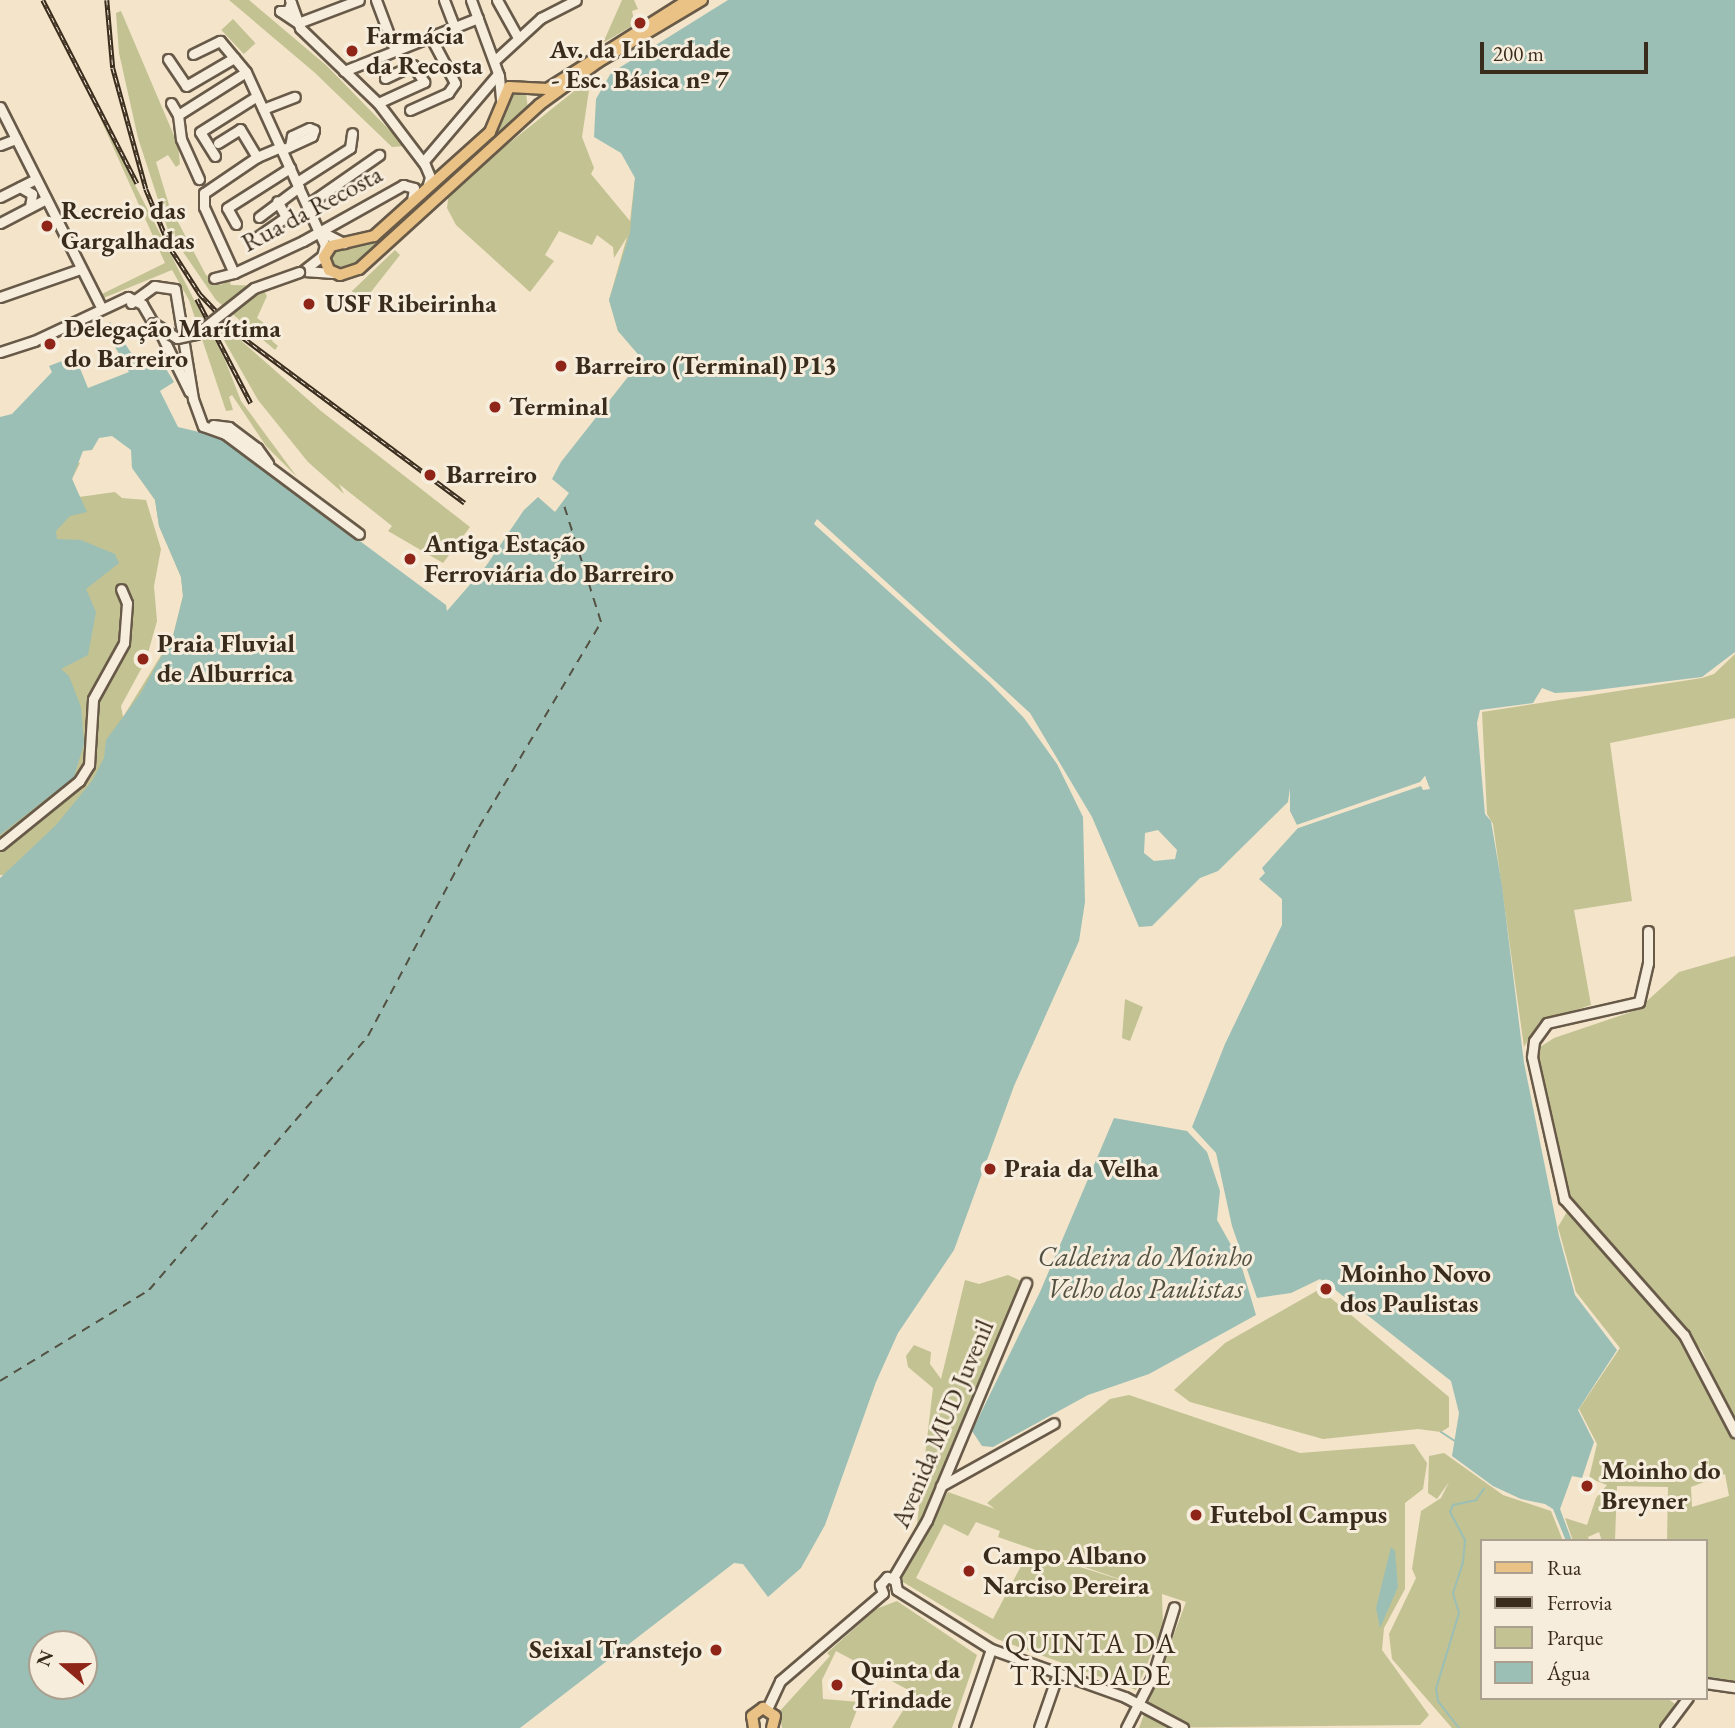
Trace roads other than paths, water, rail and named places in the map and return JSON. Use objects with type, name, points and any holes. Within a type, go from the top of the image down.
[{"type":"main road","points":[[688,0],[547,89],[522,87],[506,90],[494,128],[370,239],[344,243],[325,252],[326,266],[333,273],[349,273],[366,264],[528,117],[582,72],[702,0]]},
{"type":"main road","points":[[522,87],[533,100],[528,117]]},
{"type":"main road","points":[[754,1728],[755,1712],[768,1709],[775,1716],[774,1727]]},
{"type":"street","points":[[298,23],[359,0]]},
{"type":"street","points":[[376,0],[394,48]]},
{"type":"street","points":[[444,0],[454,26]]},
{"type":"street","points":[[471,0],[499,75],[501,100]]},
{"type":"street","points":[[497,0],[517,36]]},
{"type":"street","points":[[494,61],[517,36],[561,3],[576,0]]},
{"type":"street","points":[[291,1],[288,11],[280,11],[298,23],[378,103],[424,164],[430,177],[426,190]]},
{"type":"street","points":[[344,71],[394,48],[478,18]]},
{"type":"street","points":[[410,110],[448,93],[455,83],[430,36]]},
{"type":"street","points":[[133,301],[153,323],[177,338],[196,334],[254,288],[301,271],[325,252],[320,231],[290,168],[284,148],[246,72],[217,40],[193,54]]},
{"type":"street","points":[[168,59],[186,86],[234,58]]},
{"type":"street","points":[[378,103],[424,82],[414,65],[385,78]]},
{"type":"street","points":[[178,115],[246,72]]},
{"type":"street","points":[[499,75],[522,87]]},
{"type":"street","points":[[424,164],[499,75]]},
{"type":"street","points":[[215,156],[200,132],[257,96]]},
{"type":"street","points":[[263,109],[295,97]]},
{"type":"street","points":[[172,103],[178,115],[181,139],[199,179]]},
{"type":"street","points":[[0,107],[102,309]]},
{"type":"street","points":[[219,143],[240,129],[257,158]]},
{"type":"street","points":[[259,217],[350,148],[352,133]]},
{"type":"street","points":[[0,145],[16,139]]},
{"type":"street","points":[[234,273],[204,208],[204,193],[257,158],[284,148]]},
{"type":"street","points":[[307,205],[379,155]]},
{"type":"street","points":[[424,164],[436,171],[449,169]]},
{"type":"street","points":[[236,224],[227,208],[290,168]]},
{"type":"street","points":[[0,197],[36,179]]},
{"type":"street","name":"Rua da Recosta","points":[[214,278],[234,273],[320,231],[403,185],[415,190],[412,202]]},
{"type":"street","points":[[20,187],[32,194],[30,207]]},
{"type":"street","points":[[0,223],[46,199]]},
{"type":"street","points":[[253,240],[286,217],[277,201]]},
{"type":"street","points":[[320,231],[344,243]]},
{"type":"street","points":[[0,297],[80,269]]},
{"type":"street","points":[[301,271],[333,273]]},
{"type":"street","points":[[0,352],[34,341],[116,303],[133,301],[154,286],[175,289],[193,398]]},
{"type":"street","points":[[161,334],[193,398],[201,421],[359,534]]},
{"type":"street","points":[[0,845],[79,781],[89,765],[93,698],[124,643],[127,603],[121,589]]},
{"type":"street","points":[[1648,931],[1648,963],[1639,1002],[1547,1023],[1534,1041],[1532,1057],[1564,1199],[1684,1335],[1735,1432]]},
{"type":"street","name":"Avenida MUD Juvenil","points":[[883,1593],[882,1580],[893,1578],[921,1534],[945,1488],[1026,1283]]},
{"type":"street","points":[[945,1488],[1054,1423]]},
{"type":"street","points":[[893,1578],[897,1590],[991,1649],[1139,1703],[1183,1728]]},
{"type":"street","points":[[768,1709],[780,1681],[883,1593],[891,1595],[897,1590]]},
{"type":"street","points":[[1126,1728],[1165,1646],[1174,1606]]},
{"type":"street","points":[[964,1728],[991,1649]]},
{"type":"street","points":[[1039,1728],[1058,1673]]},
{"type":"street","points":[[1707,1683],[1735,1687]]},
{"type":"street","points":[[1665,1728],[1686,1700]]},
{"type":"water","points":[[728,0],[1735,0],[1735,652],[1702,677],[1588,691],[1555,693],[1542,688],[1533,703],[1480,710],[1477,723],[1485,814],[1491,821],[1502,886],[1524,1063],[1559,1236],[1575,1295],[1617,1350],[1578,1410],[1594,1442],[1582,1478],[1572,1476],[1560,1509],[1571,1539],[1565,1539],[1553,1509],[1545,1504],[1521,1499],[1493,1486],[1452,1456],[1459,1413],[1451,1381],[1338,1292],[1320,1279],[1291,1293],[1257,1298],[1232,1226],[1216,1153],[1192,1127],[1225,1044],[1282,925],[1282,899],[1259,879],[1265,873],[1262,868],[1298,828],[1422,785],[1429,789],[1425,776],[1420,782],[1297,825],[1290,811],[1290,788],[1288,802],[1218,871],[1200,878],[1152,926],[1139,927],[1092,817],[1030,713],[817,519],[814,524],[990,683],[1024,718],[1057,764],[1083,817],[1085,902],[1079,941],[1014,1086],[954,1250],[898,1333],[876,1382],[825,1525],[801,1568],[768,1597],[743,1564],[734,1563],[520,1728],[0,1728],[0,878],[56,825],[92,781],[104,758],[106,740],[140,694],[173,636],[183,596],[181,577],[159,526],[155,500],[132,468],[131,450],[112,436],[99,438],[92,450],[83,451],[72,479],[87,512],[70,516],[56,531],[57,539],[81,540],[115,554],[119,563],[86,589],[96,612],[88,655],[61,669],[69,676],[81,707],[84,744],[74,777],[0,835],[0,417],[12,414],[52,372],[49,366],[75,356],[88,388],[129,372],[104,327],[110,322],[143,370],[160,359],[174,382],[160,391],[178,427],[220,437],[446,605],[447,611],[486,566],[524,510],[538,497],[555,512],[569,493],[552,479],[561,462],[642,359],[618,331],[609,300],[630,233],[635,178],[621,153],[594,137],[596,99],[611,73]],"holes":[[[1158,830],[1177,850],[1175,859],[1154,861],[1144,853],[1145,833]]]},
{"type":"water","name":"Caldeira do Moinho Velho dos Paulistas","points":[[1114,1118],[1187,1131],[1207,1152],[1220,1191],[1217,1220],[1240,1261],[1256,1315],[1149,1374],[1088,1395],[993,1447],[982,1446],[972,1431],[1040,1292]]},
{"type":"water","points":[[1391,1547],[1395,1551],[1398,1587],[1380,1628],[1376,1608]]},
{"type":"waterway","points":[[1441,1432],[1455,1441]]},
{"type":"waterway","points":[[1459,1728],[1438,1701],[1436,1689],[1459,1613],[1453,1593],[1463,1563],[1465,1540],[1450,1512],[1453,1505],[1476,1500],[1484,1489]]},
{"type":"waterway","points":[[1707,1677],[1731,1682]]},
{"type":"railway","points":[[43,0],[137,183]]},
{"type":"railway","points":[[107,0],[113,68],[146,189],[171,249],[200,294],[237,333],[465,503]]},
{"type":"railway","points":[[197,299],[251,403]]},
{"type":"place","name":"Av. da Liberdade - Esc. Básica nº 7","points":[[640,23]]},
{"type":"place","name":"Farmácia da Recosta","points":[[352,51]]},
{"type":"place","name":"Recreio das Gargalhadas","points":[[47,226]]},
{"type":"place","name":"USF Ribeirinha","points":[[309,304]]},
{"type":"place","name":"Delegação Marítima do Barreiro","points":[[50,344]]},
{"type":"place","name":"Barreiro (Terminal) P13","points":[[561,366]]},
{"type":"place","name":"Terminal","points":[[495,407]]},
{"type":"place","name":"Barreiro","points":[[430,475]]},
{"type":"place","name":"Antiga Estação Ferroviária do Barreiro","points":[[410,559]]},
{"type":"place","name":"Praia Fluvial de Alburrica","points":[[143,659]]},
{"type":"place","name":"Praia da Velha","points":[[990,1169]]},
{"type":"place","name":"Moinho Novo dos Paulistas","points":[[1326,1289]]},
{"type":"place","name":"Moinho do Breyner","points":[[1587,1486]]},
{"type":"place","name":"Futebol Campus","points":[[1196,1515]]},
{"type":"place","name":"Campo Albano Narciso Pereira","points":[[969,1571]]},
{"type":"place","name":"Seixal Transtejo","points":[[716,1650]]},
{"type":"place","name":"Quinta da Trindade","points":[[837,1685]]},
{"type":"district","name":"QUINTA DA TRINDADE","points":[[1091,1659]]}]
